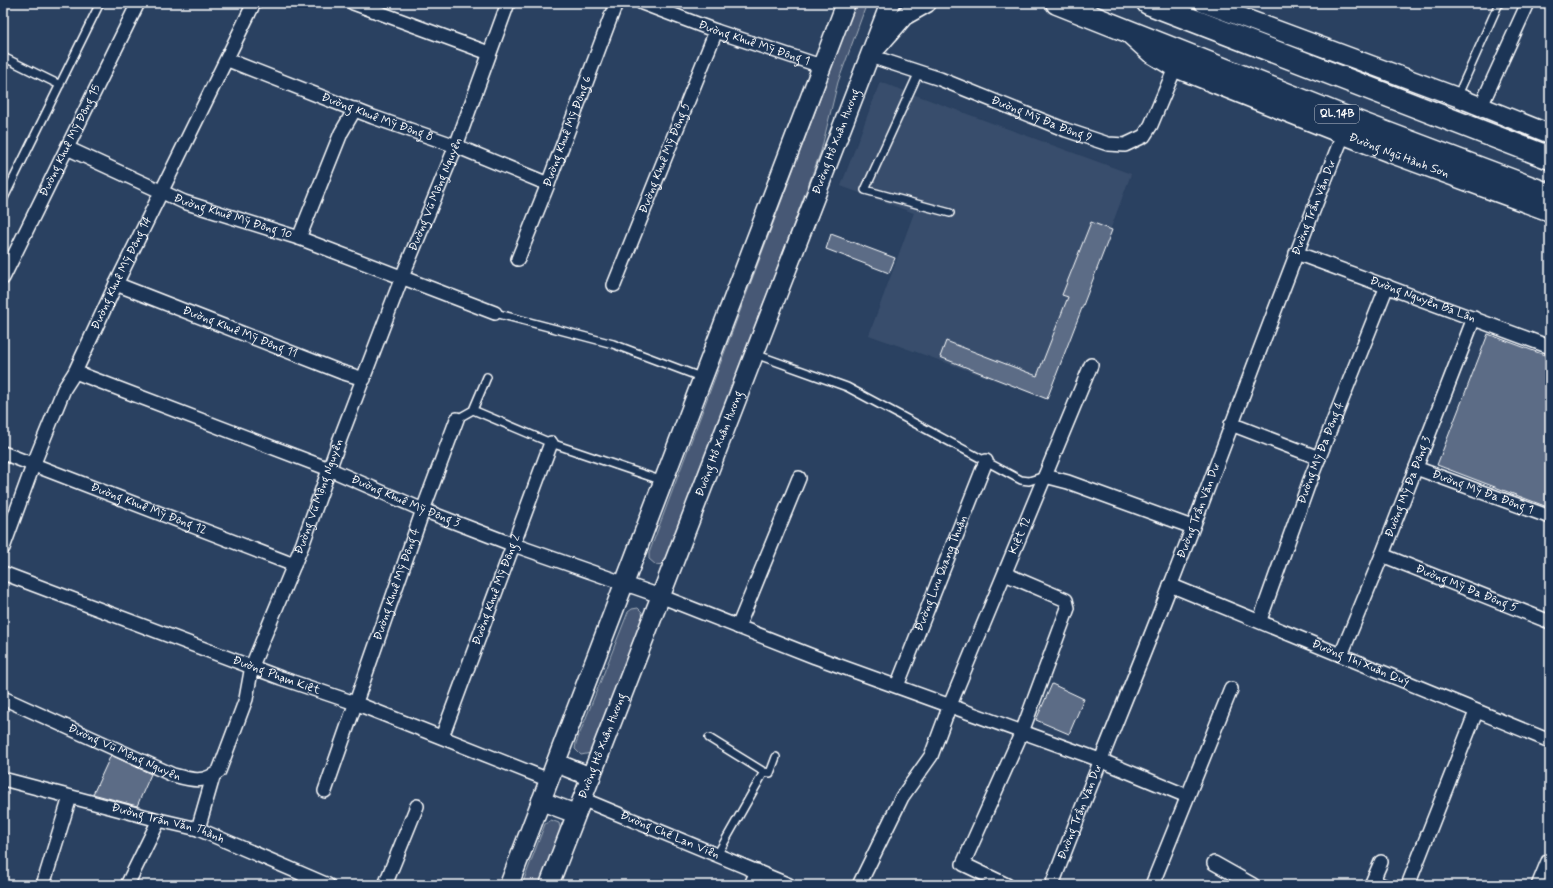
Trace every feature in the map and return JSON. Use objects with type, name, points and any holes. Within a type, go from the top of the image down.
[{"type":"highway","name":"Đường Ngũ Hành Sơn","points":[[1057,3],[1349,119],[1550,195]]},
{"type":"highway","points":[[1148,3],[1550,158]]},
{"type":"main road","points":[[834,3],[835,30]]},
{"type":"main road","points":[[509,885],[846,3]]},
{"type":"main road","name":"Đường Hồ Xuân Hương","points":[[549,885],[890,3]]},
{"type":"main road","points":[[870,56],[904,16],[927,3]]},
{"type":"main road","points":[[1204,3],[1481,106],[1550,134]]},
{"type":"main road","name":"Đường Ngũ Hành Sơn","points":[[1125,29],[1150,53],[1175,68],[1343,135],[1550,212]]},
{"type":"main road","points":[[1270,51],[1277,30]]},
{"type":"main road","points":[[552,772],[591,777]]},
{"type":"main road","points":[[541,801],[579,806]]},
{"type":"main road","points":[[1542,885],[1550,863]]},
{"type":"street","name":"Đường Khuê Mỹ Đông 15","points":[[3,278],[138,3]]},
{"type":"street","name":"Đường Khuê Mỹ Đông 14","points":[[3,548],[34,463],[64,389],[75,372],[116,284],[228,60],[254,3]]},
{"type":"street","points":[[353,3],[489,53]]},
{"type":"street","name":"Đường Vũ Mộng Nguyên","points":[[3,698],[173,775],[193,781],[203,781],[213,777],[224,763],[246,699],[252,666],[294,565],[402,277],[456,146],[508,3]]},
{"type":"street","name":"Đường Khuê Mỹ Đông 6","points":[[518,259],[548,184],[616,3]]},
{"type":"street","name":"Đường Khuê Mỹ Đông 1","points":[[642,3],[716,31],[821,66]]},
{"type":"street","points":[[1481,106],[1528,3]]},
{"type":"street","name":"Đường Khuê Mỹ Đông 5","points":[[614,285],[716,31]]},
{"type":"street","name":"Đường Mỹ Đa Đông 9","points":[[870,56],[940,79],[1066,130],[1108,144],[1124,145],[1144,136],[1151,125],[1175,68]]},
{"type":"street","name":"Đường Khuê Mỹ Đông 8","points":[[228,60],[456,146],[548,184]]},
{"type":"street","points":[[299,238],[341,133],[355,109]]},
{"type":"street","name":"Đường Trần Văn Dư","points":[[1052,885],[1170,585],[1296,253],[1343,135]]},
{"type":"street","name":"Đường Khuê Mỹ Đông 10","points":[[67,148],[161,193],[184,202],[299,238],[496,313]]},
{"type":"street","name":"Đường Nguyễn Bá Lân","points":[[1296,253],[1550,347]]},
{"type":"street","name":"Đường Khuê Mỹ Đông 11","points":[[116,284],[341,372],[364,379]]},
{"type":"street","name":"Đường Mỹ Đa Đông 4","points":[[1260,620],[1319,458],[1387,286]]},
{"type":"street","name":"Đường Mỹ Đa Đông 3","points":[[1341,655],[1382,555],[1474,318]]},
{"type":"street","name":"Kiệt 12","points":[[950,705],[1091,365]]},
{"type":"street","name":"Đường Khuê Mỹ Đông 3","points":[[75,372],[329,469],[423,510],[514,545],[660,596]]},
{"type":"street","name":"Đường Khuê Mỹ Đông 4","points":[[325,791],[423,510],[457,419]]},
{"type":"street","points":[[1232,424],[1319,458]]},
{"type":"street","name":"Đường Khuê Mỹ Đông 2","points":[[442,737],[551,444]]},
{"type":"street","name":"Đường Khuê Mỹ Đông 12","points":[[3,452],[294,565]]},
{"type":"street","name":"Đường Lưu Quang Thuận","points":[[897,686],[986,461]]},
{"type":"street","name":"Đường Mỹ Đa Đông 1","points":[[1416,468],[1550,517]]},
{"type":"street","points":[[1045,476],[1068,482],[1192,527]]},
{"type":"street","points":[[738,627],[799,478]]},
{"type":"street","name":"Đường Mỹ Đa Đông 5","points":[[1382,555],[1550,622]]},
{"type":"street","name":"Đường Phạm Kiệt","points":[[3,573],[355,703],[442,737],[552,772]]},
{"type":"street","points":[[1004,574],[1066,600],[1068,604],[1022,732],[963,864],[1007,885]]},
{"type":"street","name":"Đường Thị Xuân Quý","points":[[1170,585],[1260,620],[1476,712],[1550,741]]},
{"type":"street","points":[[660,596],[738,627],[1100,760],[1187,796]]},
{"type":"street","points":[[1152,885],[1231,689]]},
{"type":"street","points":[[859,885],[902,797],[931,756],[950,705]]},
{"type":"street","points":[[1408,885],[1476,712]]},
{"type":"street","points":[[198,828],[213,777]]},
{"type":"street","name":"Đường Trần Văn Thành","points":[[3,779],[159,820],[198,828],[303,880],[328,885]]},
{"type":"street","points":[[42,885],[70,797]]},
{"type":"street","points":[[385,885],[417,806]]},
{"type":"street","name":"Đường Chế Lan Viên","points":[[579,806],[718,855],[789,885]]},
{"type":"street","points":[[127,885],[159,820]]},
{"type":"street","points":[[1372,882],[1381,862]]},
{"type":"street","points":[[1214,863],[1254,885]]},
{"type":"street","points":[[751,885],[757,871]]},
{"type":"lane","points":[[3,200],[100,3]]},
{"type":"lane","points":[[1457,97],[1499,3]]},
{"type":"lane","points":[[3,57],[60,85]]},
{"type":"lane","points":[[919,72],[865,190],[950,213]]},
{"type":"lane","points":[[496,313],[613,344],[703,378]]},
{"type":"lane","points":[[754,353],[847,386],[1021,480],[1029,481],[1045,476]]},
{"type":"lane","points":[[457,419],[473,410],[488,378]]},
{"type":"lane","points":[[473,410],[551,444],[663,481]]},
{"type":"lane","points":[[709,738],[764,772],[770,774],[776,757]]},
{"type":"lane","points":[[718,855],[764,772]]},
{"type":"lane","points":[[1372,882],[1390,885]]},
{"type":"shaded area","points":[[856,3],[867,3],[838,82],[821,151],[668,558],[663,564],[656,565],[649,559],[649,553]]},
{"type":"shaded area","points":[[880,82],[1131,174],[1047,399],[869,335],[914,213],[841,186]]},
{"type":"shaded area","points":[[638,608],[642,612],[643,618],[591,753],[581,755],[575,749],[576,743],[628,612],[632,609]]},
{"type":"shaded area","points":[[551,820],[559,823],[561,831],[541,885],[522,885],[545,824]]},
{"type":"building","points":[[1091,222],[1112,230],[1047,399],[940,357],[946,341],[1037,376],[1068,297],[1062,295]]},
{"type":"building","points":[[831,234],[895,258],[889,273],[826,249]]},
{"type":"building","points":[[1488,334],[1550,357],[1550,508],[1437,465]]},
{"type":"building","points":[[1052,684],[1084,699],[1069,734],[1036,720]]},
{"type":"building","points":[[111,755],[151,774],[137,806],[93,794]]}]
